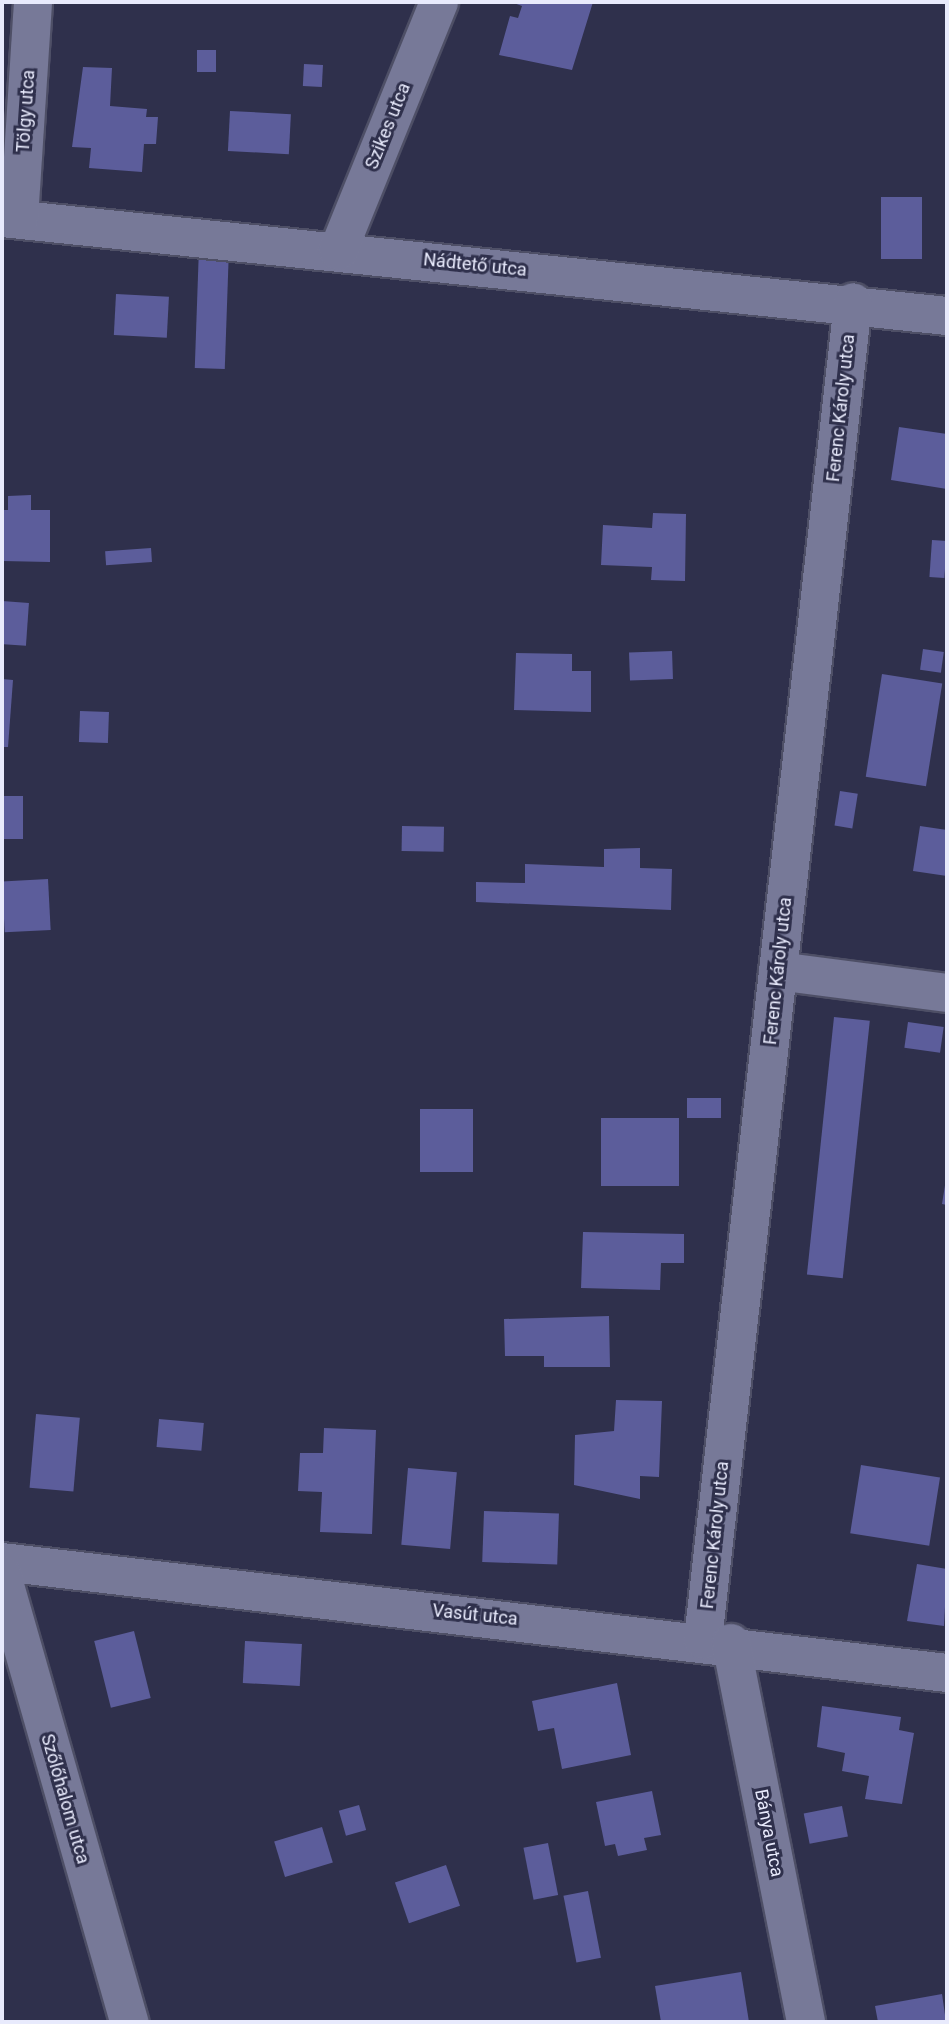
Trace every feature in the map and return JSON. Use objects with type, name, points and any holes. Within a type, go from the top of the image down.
[{"type":"street","name":"Tölgy utca","points":[[10,219],[33,2]]},
{"type":"street","name":"Szikes utca","points":[[338,251],[439,2]]},
{"type":"street","name":"Nádtető utca","points":[[10,219],[853,302],[947,316]]},
{"type":"street","name":"Ferenc Károly utca","points":[[717,1642],[778,971],[853,302]]},
{"type":"street","points":[[778,971],[947,993]]},
{"type":"street","name":"Vasút utca","points":[[2,1562],[717,1642],[947,1673]]},
{"type":"street","name":"Szőlőhalom utca","points":[[2,1575],[129,2022]]},
{"type":"street","name":"Bánya utca","points":[[717,1642],[806,2022]]},
{"type":"building","points":[[511,2],[593,2],[572,70],[499,55],[510,16],[518,18],[522,6]]},
{"type":"building","points":[[197,50],[216,50],[216,72],[197,72]]},
{"type":"building","points":[[304,64],[323,65],[322,87],[303,86]]},
{"type":"building","points":[[83,67],[112,68],[110,106],[147,109],[146,117],[158,117],[156,144],[144,144],[142,172],[89,168],[91,148],[72,147]]},
{"type":"building","points":[[230,111],[291,114],[289,154],[228,151]]},
{"type":"building","points":[[881,197],[922,197],[922,259],[881,259]]},
{"type":"building","points":[[199,247],[229,248],[225,369],[195,368]]},
{"type":"building","points":[[116,294],[169,297],[167,338],[114,335]]},
{"type":"building","points":[[899,427],[947,434],[947,489],[891,480]]},
{"type":"building","points":[[31,495],[31,510],[50,510],[50,562],[2,561],[2,510],[8,510],[8,496]]},
{"type":"building","points":[[653,513],[686,514],[685,581],[651,580],[652,567],[601,565],[603,525],[652,528]]},
{"type":"building","points":[[932,540],[947,541],[944,578],[929,577]]},
{"type":"building","points":[[151,548],[152,562],[106,565],[105,551]]},
{"type":"building","points":[[2,601],[29,603],[26,646],[2,644]]},
{"type":"building","points":[[923,649],[944,652],[941,673],[920,670]]},
{"type":"building","points":[[672,651],[673,679],[630,680],[629,653]]},
{"type":"building","points":[[516,653],[572,654],[572,671],[591,671],[591,712],[514,710]]},
{"type":"building","points":[[882,674],[942,684],[926,786],[866,777]]},
{"type":"building","points":[[2,679],[13,680],[8,747],[2,747]]},
{"type":"building","points":[[80,711],[109,712],[108,743],[79,742]]},
{"type":"building","points":[[840,791],[858,794],[852,828],[835,826]]},
{"type":"building","points":[[2,796],[23,796],[23,839],[2,839]]},
{"type":"building","points":[[402,826],[444,827],[444,852],[402,851]]},
{"type":"building","points":[[920,826],[947,830],[947,876],[913,871]]},
{"type":"building","points":[[640,848],[640,868],[672,869],[671,910],[476,902],[476,882],[525,883],[525,864],[604,867],[604,849]]},
{"type":"building","points":[[48,879],[51,930],[5,932],[2,881]]},
{"type":"building","points":[[834,1017],[870,1021],[843,1278],[807,1275]]},
{"type":"building","points":[[908,1022],[944,1027],[940,1053],[904,1048]]},
{"type":"building","points":[[687,1098],[721,1098],[721,1118],[687,1118]]},
{"type":"building","points":[[420,1109],[473,1109],[473,1172],[420,1172]]},
{"type":"building","points":[[601,1118],[679,1118],[679,1186],[601,1186]]},
{"type":"building","points":[[947,1179],[947,1205],[942,1204]]},
{"type":"building","points":[[583,1232],[684,1234],[684,1263],[661,1263],[660,1290],[581,1288]]},
{"type":"building","points":[[609,1316],[610,1367],[544,1367],[544,1356],[505,1356],[504,1319]]},
{"type":"building","points":[[616,1400],[662,1401],[659,1477],[640,1476],[640,1499],[574,1485],[575,1435],[614,1431]]},
{"type":"building","points":[[36,1414],[80,1418],[73,1492],[30,1488]]},
{"type":"building","points":[[159,1419],[204,1423],[201,1451],[157,1447]]},
{"type":"building","points":[[324,1428],[376,1430],[372,1534],[320,1532],[322,1492],[298,1491],[300,1453],[323,1453]]},
{"type":"building","points":[[861,1465],[940,1478],[929,1546],[850,1533]]},
{"type":"building","points":[[408,1468],[457,1472],[450,1549],[401,1545]]},
{"type":"building","points":[[484,1511],[559,1514],[557,1565],[482,1562]]},
{"type":"building","points":[[917,1564],[947,1569],[944,1626],[907,1621]]},
{"type":"building","points":[[134,1631],[151,1698],[111,1708],[94,1641]]},
{"type":"building","points":[[245,1641],[302,1644],[300,1686],[243,1683]]},
{"type":"building","points":[[617,1683],[631,1755],[562,1769],[554,1728],[538,1731],[532,1701]]},
{"type":"building","points":[[822,1706],[901,1717],[899,1730],[914,1733],[902,1804],[865,1799],[869,1776],[842,1771],[845,1753],[817,1747]]},
{"type":"building","points":[[652,1791],[661,1835],[644,1838],[647,1850],[618,1856],[615,1844],[605,1846],[596,1802]]},
{"type":"building","points":[[359,1805],[366,1830],[346,1836],[339,1811]]},
{"type":"building","points":[[842,1806],[848,1836],[810,1844],[804,1813]]},
{"type":"building","points":[[322,1827],[333,1862],[285,1877],[274,1842]]},
{"type":"building","points":[[548,1843],[558,1895],[534,1900],[523,1848]]},
{"type":"building","points":[[446,1865],[460,1906],[409,1923],[395,1883]]},
{"type":"building","points":[[588,1891],[601,1958],[576,1963],[563,1896]]},
{"type":"building","points":[[741,1972],[749,2022],[661,2022],[655,1986]]},
{"type":"building","points":[[942,1994],[946,2022],[878,2022],[875,2006]]}]
